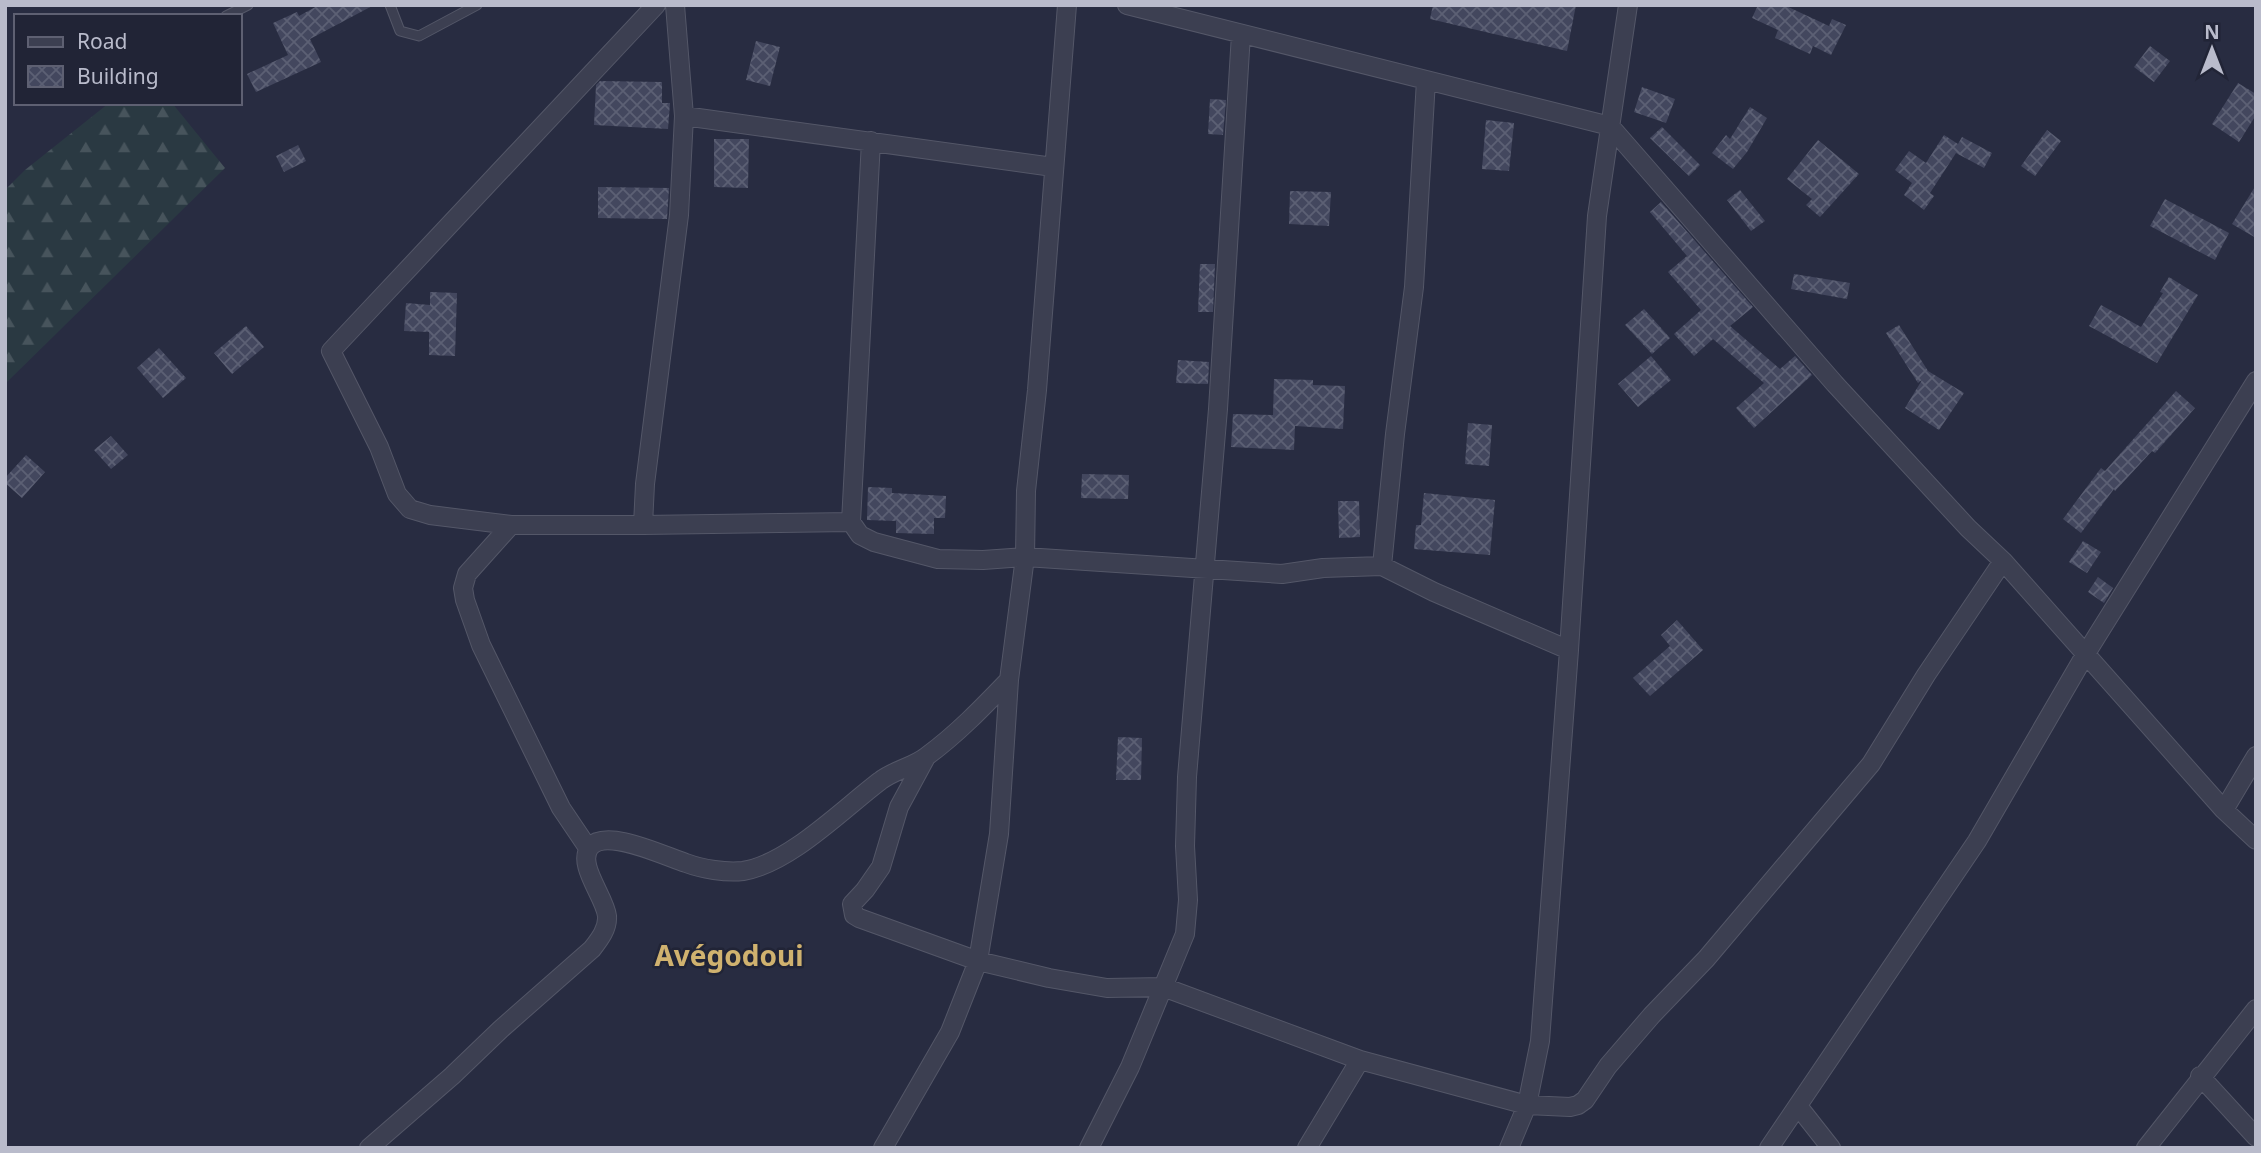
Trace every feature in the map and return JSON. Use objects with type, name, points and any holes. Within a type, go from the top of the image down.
[{"type":"street","points":[[656,5],[331,351],[379,447],[397,494],[410,509],[429,515],[511,526],[851,522]]},
{"type":"street","points":[[643,525],[647,471],[679,215],[684,116],[675,5]]},
{"type":"street","points":[[883,1148],[950,1032],[978,961],[999,834],[1009,680],[1025,557],[1026,491],[1037,390],[1067,5]]},
{"type":"street","points":[[1128,5],[1610,126],[1835,384],[1968,528],[2003,561],[2224,810],[2256,840]]},
{"type":"street","points":[[1509,1148],[1527,1105],[1540,1041],[1597,216],[1628,5]]},
{"type":"street","points":[[1089,1148],[1130,1067],[1185,934],[1188,900],[1185,846],[1187,777],[1218,409],[1241,34]]},
{"type":"street","points":[[1382,566],[1395,434],[1414,287],[1426,80]]},
{"type":"street","points":[[684,116],[1053,167]]},
{"type":"street","points":[[870,141],[851,522],[860,535],[874,542],[938,559],[1025,557],[1282,574],[1322,568],[1382,566],[1434,592],[1569,650]]},
{"type":"street","points":[[1769,1148],[1977,841],[2085,655],[2256,381]]},
{"type":"street","points":[[369,1148],[592,949],[603,935],[607,916],[588,873],[588,848],[554,796],[481,645],[465,600],[463,588],[467,574],[511,526]]},
{"type":"street","points":[[925,759],[899,807],[881,867],[866,890],[855,898],[852,910],[859,918],[978,961],[1049,978],[1107,988],[1163,987],[1360,1060],[1527,1105],[1570,1107],[1585,1100],[1608,1066],[1706,959],[1871,764],[1926,675],[2003,561]]},
{"type":"street","points":[[588,848],[608,839],[647,848],[688,864],[725,871],[744,871],[767,863],[799,846],[884,778],[925,759],[1009,680]]},
{"type":"street","points":[[2224,810],[2256,756]]},
{"type":"street","points":[[2146,1148],[2200,1076],[2256,1009]]},
{"type":"street","points":[[1307,1148],[1360,1060]]},
{"type":"street","points":[[2200,1076],[2256,1138]]},
{"type":"street","points":[[1798,1106],[1831,1148]]},
{"type":"lane","points":[[230,14],[248,5]]},
{"type":"lane","points":[[390,5],[400,30],[419,36],[477,5]]},
{"type":"green space","points":[[106,105],[174,105],[225,168],[5,384],[5,190],[25,170]]},
{"type":"building","points":[[319,5],[374,5],[310,39],[321,62],[256,92],[247,74],[288,55],[273,23],[297,12],[299,16]]},
{"type":"building","points":[[1433,5],[1576,5],[1567,51],[1430,19]]},
{"type":"building","points":[[1758,5],[1784,5],[1829,26],[1832,19],[1846,25],[1831,55],[1813,46],[1810,54],[1775,38],[1778,30],[1752,18]]},
{"type":"building","points":[[756,41],[780,47],[770,86],[746,80]]},
{"type":"building","points":[[2150,46],[2170,61],[2154,82],[2134,67]]},
{"type":"building","points":[[600,81],[662,82],[662,103],[670,103],[668,129],[594,125],[596,85]]},
{"type":"building","points":[[2238,83],[2256,94],[2256,115],[2239,142],[2212,124]]},
{"type":"building","points":[[1642,87],[1675,99],[1666,123],[1634,112]]},
{"type":"building","points":[[1210,99],[1226,100],[1223,135],[1208,134]]},
{"type":"building","points":[[1750,107],[1767,118],[1747,152],[1733,169],[1712,153],[1726,135],[1730,139]]},
{"type":"building","points":[[1486,120],[1514,123],[1509,171],[1482,169]]},
{"type":"building","points":[[1662,127],[1700,165],[1689,176],[1650,138]]},
{"type":"building","points":[[2047,130],[2061,141],[2035,176],[2021,166]]},
{"type":"building","points":[[1944,135],[1958,144],[1962,137],[1992,153],[1984,168],[1956,153],[1930,193],[1934,196],[1924,210],[1904,195],[1912,183],[1895,170],[1909,151],[1926,163]]},
{"type":"building","points":[[714,139],[749,139],[748,188],[714,187]]},
{"type":"building","points":[[1818,140],[1859,174],[1820,217],[1806,205],[1812,199],[1787,179]]},
{"type":"building","points":[[298,145],[306,161],[284,172],[276,156]]},
{"type":"building","points":[[2256,185],[2256,238],[2232,224]]},
{"type":"building","points":[[598,187],[669,188],[667,219],[598,218]]},
{"type":"building","points":[[1740,190],[1765,221],[1751,231],[1727,200]]},
{"type":"building","points":[[1290,191],[1331,192],[1329,226],[1289,224]]},
{"type":"building","points":[[2165,199],[2229,233],[2215,260],[2150,226]]},
{"type":"building","points":[[1661,202],[1753,307],[1730,326],[1780,369],[1795,356],[1812,375],[1754,428],[1736,408],[1764,383],[1713,339],[1694,356],[1674,334],[1701,310],[1668,272],[1687,256],[1650,212]]},
{"type":"building","points":[[1200,264],[1215,264],[1213,312],[1198,312]]},
{"type":"building","points":[[1794,274],[1850,283],[1847,299],[1791,289]]},
{"type":"building","points":[[2169,277],[2198,295],[2157,363],[2089,326],[2101,305],[2141,327],[2163,293],[2160,292]]},
{"type":"building","points":[[430,292],[457,293],[455,356],[429,355],[429,332],[404,331],[406,303],[430,305]]},
{"type":"building","points":[[1644,309],[1670,338],[1652,354],[1625,325]]},
{"type":"building","points":[[1899,325],[1928,371],[1964,393],[1939,430],[1905,408],[1922,380],[1918,383],[1886,333]]},
{"type":"building","points":[[246,326],[264,347],[232,374],[214,353]]},
{"type":"building","points":[[159,348],[186,378],[163,398],[137,368]]},
{"type":"building","points":[[1651,356],[1671,380],[1638,407],[1618,384]]},
{"type":"building","points":[[1178,360],[1209,362],[1208,384],[1176,383]]},
{"type":"building","points":[[1274,379],[1313,380],[1313,385],[1345,386],[1343,429],[1295,426],[1294,450],[1231,447],[1233,414],[1273,415]]},
{"type":"building","points":[[2176,391],[2195,408],[2155,453],[2152,451],[2115,491],[2114,489],[2081,533],[2063,519],[2101,468],[2105,471]]},
{"type":"building","points":[[1468,423],[1492,425],[1489,466],[1465,464]]},
{"type":"building","points":[[111,436],[128,455],[111,469],[94,450]]},
{"type":"building","points":[[26,455],[45,472],[22,498],[5,483],[5,478]]},
{"type":"building","points":[[1082,474],[1129,475],[1128,499],[1081,498]]},
{"type":"building","points":[[868,487],[892,488],[892,493],[946,496],[945,518],[934,518],[934,534],[896,533],[896,521],[867,520]]},
{"type":"building","points":[[1424,493],[1495,500],[1490,555],[1414,549],[1416,525],[1421,525]]},
{"type":"building","points":[[1338,501],[1359,501],[1360,537],[1339,538]]},
{"type":"building","points":[[2083,541],[2101,552],[2087,573],[2069,562]]},
{"type":"building","points":[[2098,577],[2113,588],[2104,603],[2088,592]]},
{"type":"building","points":[[1677,620],[1703,650],[1650,696],[1633,678],[1670,646],[1661,635]]},
{"type":"building","points":[[1118,737],[1142,738],[1141,780],[1116,780]]},
{"type":"district","name":"Avégodoui","points":[[729,956]]}]
